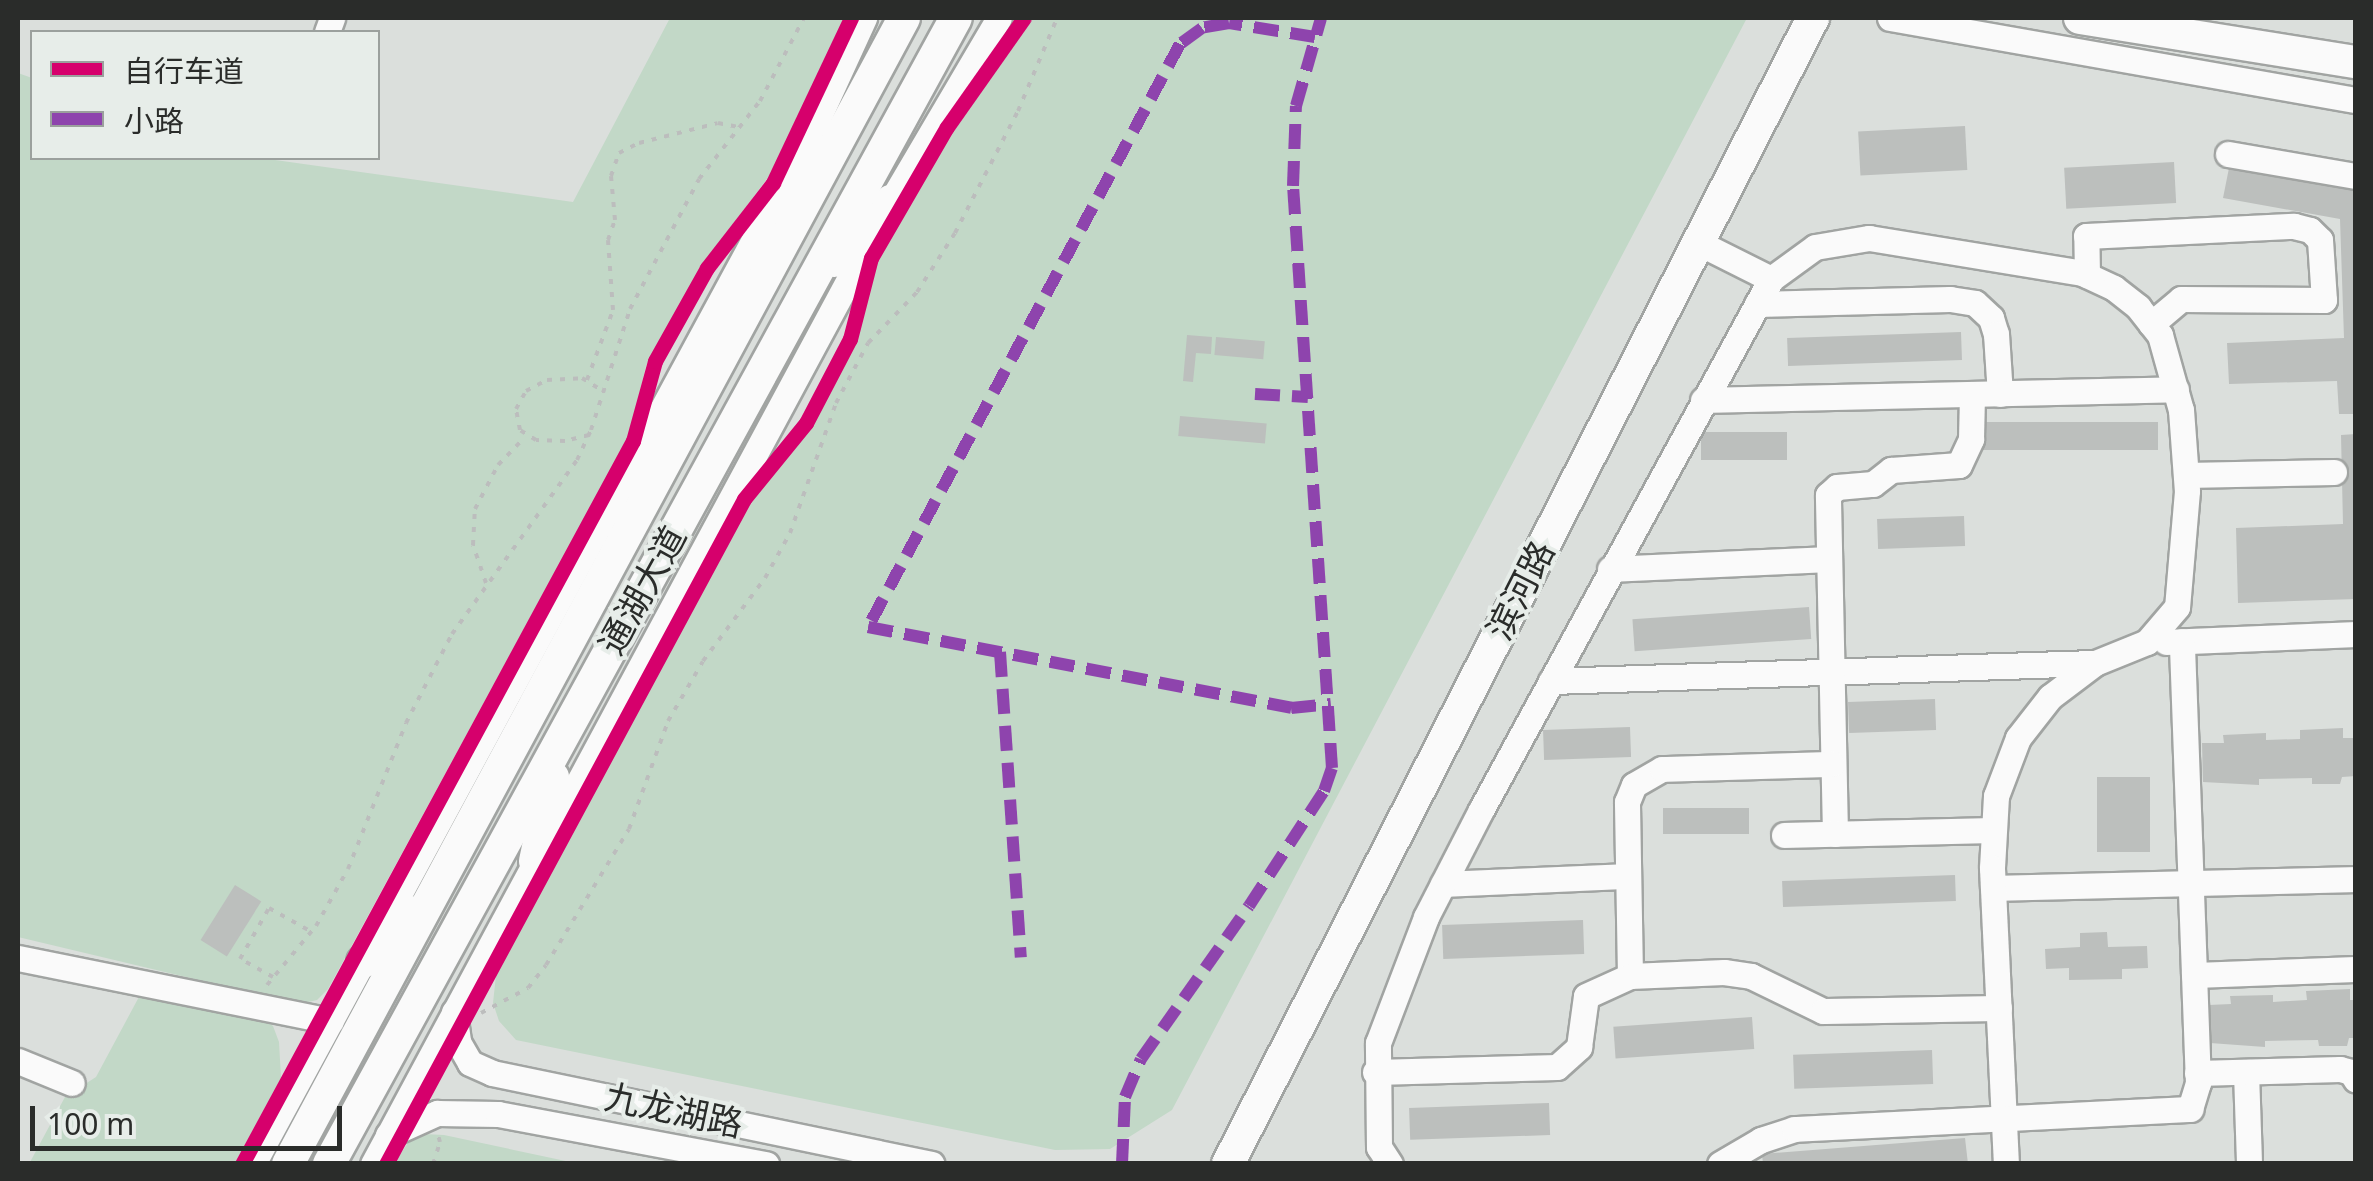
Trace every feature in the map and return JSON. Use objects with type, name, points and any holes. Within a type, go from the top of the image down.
[{"type":"main road","name":"通湖大道","points":[[288,1164],[904,18]]},
{"type":"main road","name":"通湖大道","points":[[329,1164],[956,18]]},
{"type":"main road","name":"滨河路","points":[[1228,1164],[1813,18]]},
{"type":"main road","points":[[2080,18],[2356,62]]},
{"type":"main road","points":[[806,289],[891,200]]},
{"type":"main road","points":[[535,861],[562,737]]},
{"type":"main road","points":[[362,962],[442,880]]},
{"type":"street","points":[[253,1164],[810,136],[864,18]]},
{"type":"street","points":[[373,1164],[457,1022],[535,861],[891,200],[1000,18]]},
{"type":"street","points":[[1890,18],[2356,100]]},
{"type":"street","points":[[2228,154],[2356,176]]},
{"type":"street","points":[[2087,275],[2086,236],[2294,226],[2310,230],[2320,240],[2324,300],[2182,299],[2151,324]]},
{"type":"street","points":[[1390,1164],[1378,1147],[1378,1043],[1442,884],[1756,304],[1771,279],[1815,247],[1870,238],[2087,275],[2114,288],[2151,324],[2160,335],[2176,389],[2186,475],[2178,607],[2147,642]]},
{"type":"street","points":[[1697,242],[1771,279]]},
{"type":"street","points":[[1756,304],[1950,299],[1975,303],[1991,318],[1996,334],[2000,394]]},
{"type":"street","points":[[1703,400],[2176,389]]},
{"type":"street","points":[[1834,834],[1830,490],[1873,484],[1891,470],[1959,465],[1971,439],[1972,394]]},
{"type":"street","points":[[2186,475],[2334,472]]},
{"type":"street","points":[[1610,569],[1828,560]]},
{"type":"street","points":[[2006,1164],[1991,830],[2005,765],[2033,716],[2070,679],[2096,663],[2147,642],[2356,634]]},
{"type":"street","points":[[1720,1164],[1761,1140],[1794,1129],[2182,1112],[2194,1102],[2197,1073],[2182,641]]},
{"type":"street","points":[[1550,681],[2020,662],[2096,663]]},
{"type":"street","points":[[2020,662],[2035,674],[2037,697],[2033,716]]},
{"type":"street","points":[[1630,976],[1627,802],[1628,793],[1642,778],[1662,770],[1832,764]]},
{"type":"street","points":[[1784,835],[1991,830]]},
{"type":"street","points":[[1442,884],[1628,876]]},
{"type":"street","points":[[1993,888],[2356,879]]},
{"type":"street","points":[[18,958],[331,1021]]},
{"type":"street","points":[[2194,975],[2356,970]]},
{"type":"street","points":[[1375,1072],[1558,1067],[1578,1047],[1586,996],[1630,976],[1724,972],[1751,976],[1823,1011],[1999,1008]]},
{"type":"street","name":"九龙湖路","points":[[457,1022],[470,1063],[492,1072],[932,1164]]},
{"type":"street","points":[[18,1061],[72,1082]]},
{"type":"street","points":[[2197,1073],[2340,1069],[2350,1072],[2356,1080]]},
{"type":"street","points":[[2246,1072],[2249,1164]]},
{"type":"street","name":"九龙湖路","points":[[388,1135],[437,1114],[498,1114],[766,1164]]},
{"type":"path","points":[[250,1005],[312,932],[364,836],[420,692],[486,583],[558,489],[588,436],[630,309],[700,179],[760,101],[804,18]]},
{"type":"path","points":[[457,1022],[506,1003],[528,988],[629,829],[668,720],[703,661],[734,624],[774,563],[790,534],[836,403],[868,342],[917,292],[956,233],[1018,112],[1057,18]]},
{"type":"path","points":[[587,380],[612,310],[608,240],[616,220],[611,176],[619,153],[639,143],[718,123],[740,128]]},
{"type":"path","points":[[815,406],[850,339]]},
{"type":"path","points":[[526,436],[516,409],[526,391],[558,378],[587,380],[604,392]]},
{"type":"path","points":[[526,436],[549,442],[588,436]]},
{"type":"path","points":[[486,583],[473,545],[476,509],[508,450],[526,436]]},
{"type":"path","points":[[273,977],[240,958],[269,908],[312,932]]},
{"type":"path","points":[[457,1022],[478,990]]},
{"type":"green space","points":[[670,18],[844,18],[772,172],[701,267],[646,366],[629,436],[328,989],[317,1000],[299,1004],[18,937],[18,73],[30,77],[30,160],[275,160],[573,202]]},
{"type":"green space","points":[[1033,18],[1747,18],[1172,1110],[1110,1149],[1055,1150],[516,1040],[499,1021],[493,1003],[497,966],[743,508],[805,433],[858,331],[873,265],[951,132]]},
{"type":"green space","points":[[140,995],[258,1016],[273,1026],[279,1042],[281,1078],[235,1163],[29,1164],[65,1097],[96,1077]]},
{"type":"green space","points":[[423,1134],[575,1163],[394,1163],[408,1143]]},
{"type":"building","points":[[1965,126],[1967,170],[1860,176],[1858,132]]},
{"type":"building","points":[[2174,162],[2176,203],[2066,209],[2064,168]]},
{"type":"building","points":[[2230,163],[2356,184],[2356,414],[2339,414],[2337,381],[2229,384],[2227,343],[2344,338],[2340,219],[2223,198]]},
{"type":"building","points":[[1961,332],[1962,360],[1788,366],[1787,338]]},
{"type":"building","points":[[1187,335],[1212,337],[1211,354],[1196,353],[1193,382],[1183,381]]},
{"type":"building","points":[[1216,337],[1265,341],[1263,359],[1214,355]]},
{"type":"building","points":[[1180,416],[1267,424],[1265,444],[1178,436]]},
{"type":"building","points":[[1983,422],[2158,422],[2158,450],[1983,450]]},
{"type":"building","points":[[1701,432],[1787,432],[1787,460],[1701,460]]},
{"type":"building","points":[[2356,434],[2356,599],[2238,603],[2236,528],[2343,524],[2341,435]]},
{"type":"building","points":[[1964,516],[1965,546],[1878,549],[1877,519]]},
{"type":"building","points":[[1809,607],[1811,639],[1635,651],[1632,619]]},
{"type":"building","points":[[1935,699],[1936,730],[1849,733],[1848,702]]},
{"type":"building","points":[[1630,727],[1631,757],[1544,760],[1543,730]]},
{"type":"building","points":[[2343,728],[2343,738],[2356,738],[2356,776],[2342,777],[2340,784],[2312,784],[2312,778],[2259,779],[2259,785],[2203,782],[2202,743],[2224,743],[2223,735],[2266,733],[2266,740],[2300,739],[2300,730]]},
{"type":"building","points":[[2097,777],[2150,777],[2150,852],[2097,852]]},
{"type":"building","points":[[1663,808],[1749,808],[1749,834],[1663,834]]},
{"type":"building","points":[[1955,875],[1956,901],[1783,907],[1782,881]]},
{"type":"building","points":[[235,885],[261,901],[227,957],[201,940]]},
{"type":"building","points":[[1583,920],[1584,954],[1443,959],[1442,925]]},
{"type":"building","points":[[2107,932],[2108,947],[2147,946],[2148,968],[2122,969],[2122,979],[2069,980],[2069,968],[2046,969],[2045,949],[2080,947],[2080,933]]},
{"type":"building","points":[[2350,989],[2350,1000],[2356,1000],[2356,1038],[2349,1038],[2347,1046],[2319,1046],[2318,1040],[2265,1041],[2265,1047],[2210,1043],[2209,1005],[2231,1004],[2230,996],[2273,995],[2273,1002],[2307,1000],[2306,991]]},
{"type":"building","points":[[1752,1017],[1754,1049],[1616,1059],[1613,1027]]},
{"type":"building","points":[[1932,1050],[1933,1084],[1794,1089],[1793,1055]]},
{"type":"building","points":[[1549,1103],[1550,1135],[1410,1140],[1409,1108]]},
{"type":"building","points":[[1965,1138],[1968,1164],[1763,1164],[1762,1154]]},
{"type":"marked path","points":[[1122,1164],[1125,1097],[1141,1059],[1249,906],[1324,791],[1332,768],[1293,186],[1296,106],[1321,18]]},
{"type":"marked path","points":[[1315,37],[1229,23],[1202,28],[1180,44],[868,627],[1291,708],[1331,704]]},
{"type":"marked path","points":[[1255,394],[1308,397]]},
{"type":"marked path","points":[[1000,652],[1021,957]]},
{"type":"cycle path","points":[[242,1164],[633,441],[655,361],[707,268],[773,183],[851,18]]},
{"type":"cycle path","points":[[386,1164],[744,499],[806,423],[850,339],[871,258],[947,127],[1024,18]]}]
